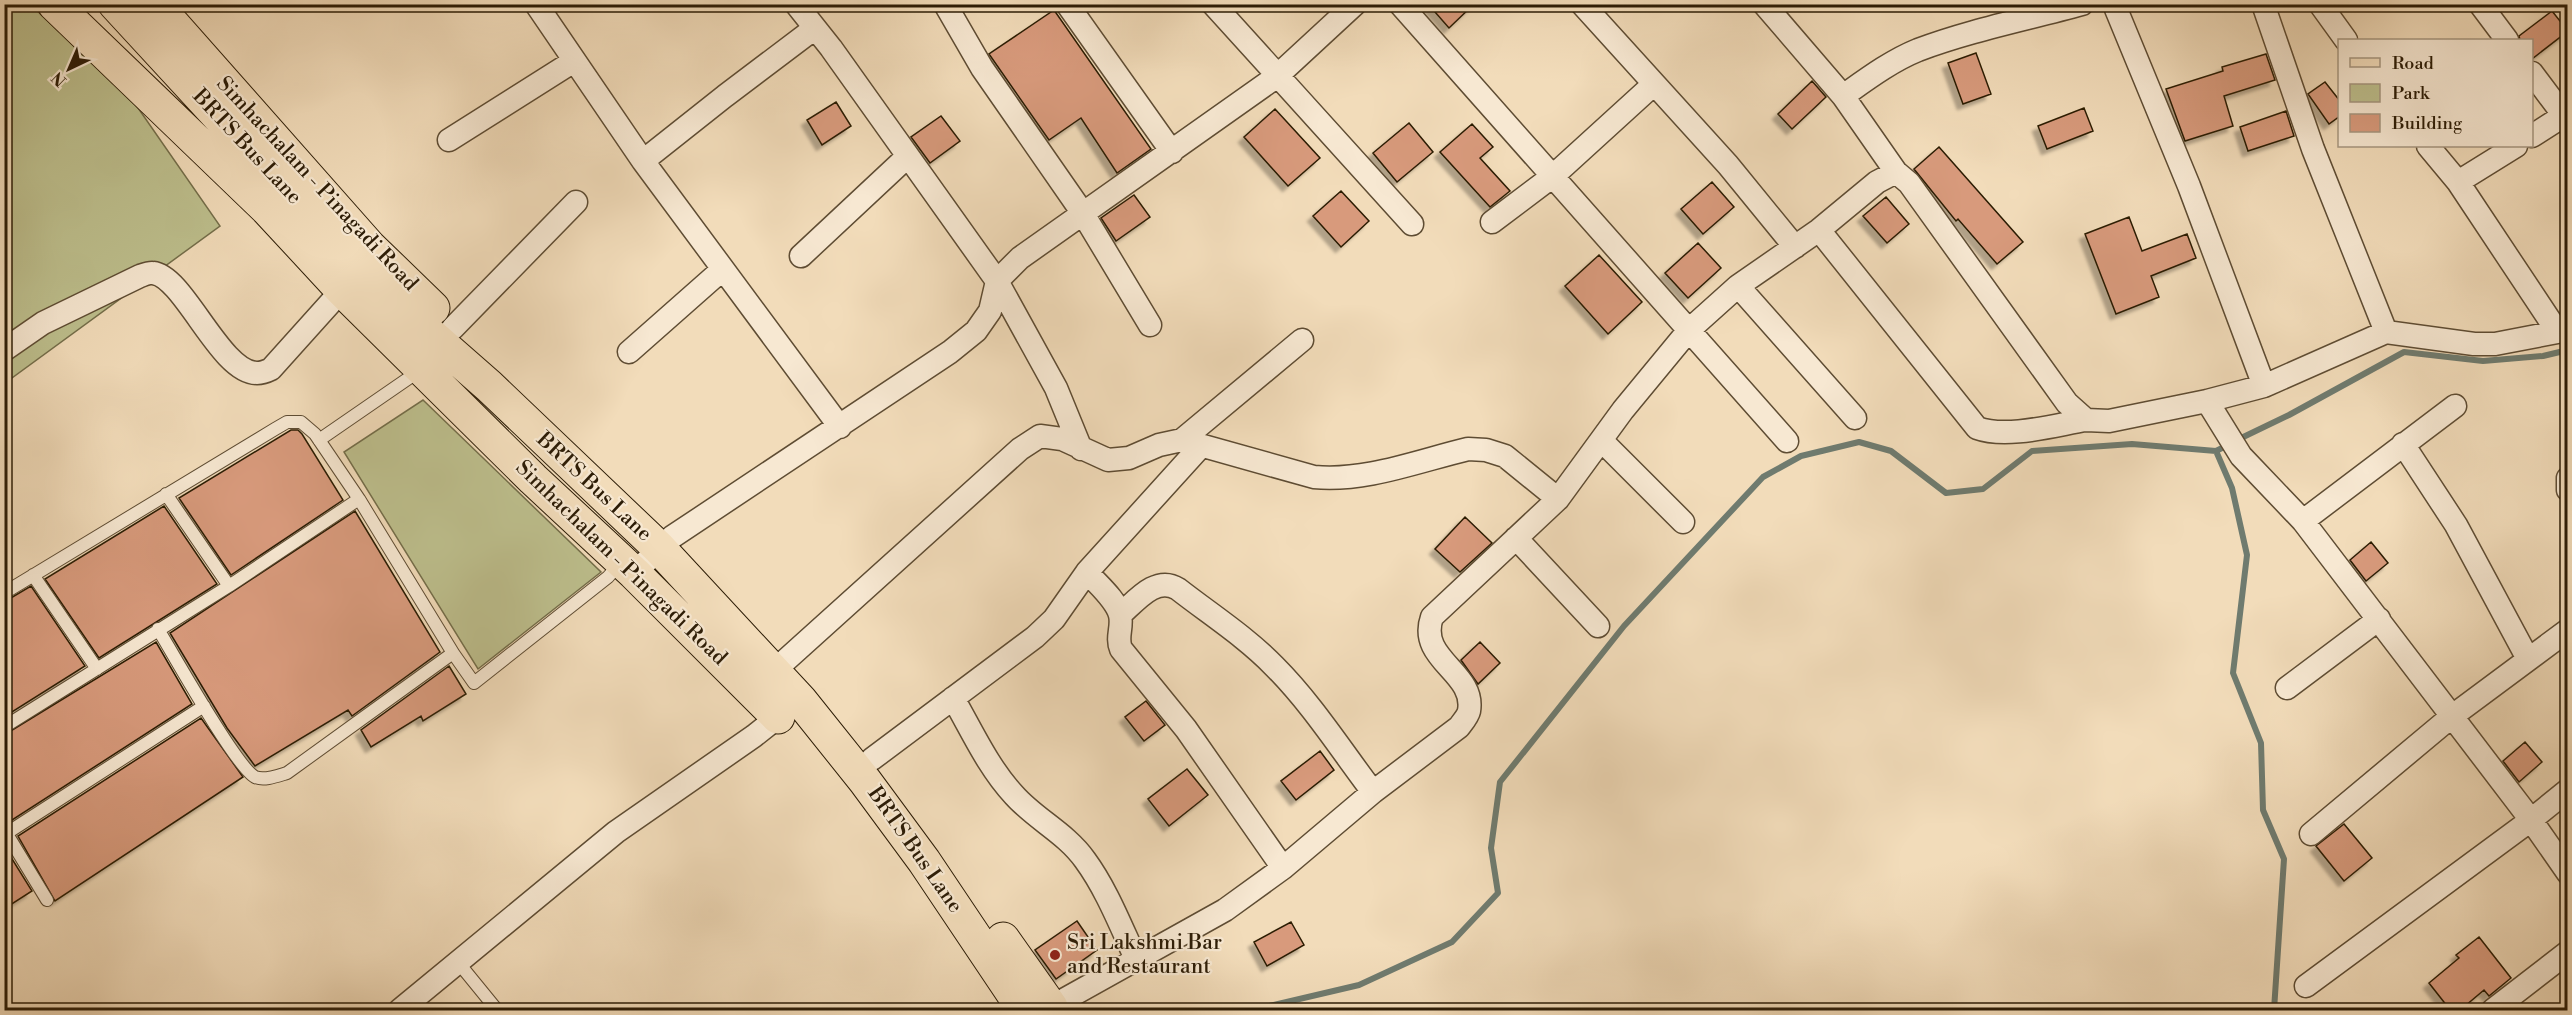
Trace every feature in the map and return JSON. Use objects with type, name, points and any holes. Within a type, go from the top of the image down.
[{"type":"main road","name":"Simhachalam - Pinagadi Road","points":[[54,4],[267,209],[342,290],[778,717]]},
{"type":"main road","name":"BRTS Bus Lane","points":[[115,4],[375,286],[666,543],[801,701],[865,781],[1038,1009]]},
{"type":"main road","name":"Simhachalam - Pinagadi Road","points":[[154,4],[369,246],[786,660],[872,759],[962,878],[1038,1009]]},
{"type":"street","points":[[536,4],[643,161],[840,427]]},
{"type":"street","points":[[796,4],[997,281],[1056,388],[1081,449]]},
{"type":"street","points":[[945,4],[982,68],[1082,212],[1150,325]]},
{"type":"street","points":[[1067,4],[1172,152]]},
{"type":"street","points":[[1213,4],[1276,77],[1412,224]]},
{"type":"street","points":[[627,567],[950,352],[976,331],[990,311],[997,281],[1020,258],[1276,77],[1355,4]]},
{"type":"street","points":[[1400,4],[1787,441]]},
{"type":"street","points":[[1582,4],[1728,165],[1795,247]]},
{"type":"street","points":[[1764,4],[1844,96],[1896,172],[1910,183],[2067,403],[2086,420]]},
{"type":"street","points":[[1844,96],[1881,69],[1916,51],[1953,38],[2082,4]]},
{"type":"street","points":[[2117,4],[2116,9],[2188,186],[2264,386]]},
{"type":"street","points":[[2263,4],[2313,149],[2386,332]]},
{"type":"street","points":[[2320,4],[2345,39]]},
{"type":"street","points":[[2480,4],[2506,39]]},
{"type":"street","points":[[643,161],[815,28]]},
{"type":"street","points":[[449,140],[574,61]]},
{"type":"street","points":[[2533,74],[2566,117],[2533,135]]},
{"type":"street","points":[[1492,222],[1554,176],[1654,84]]},
{"type":"street","points":[[1819,230],[1977,428],[1988,432],[2008,432],[2086,420],[2109,421],[2207,401],[2264,386],[2386,332],[2474,344],[2495,344],[2562,331],[2458,182],[2429,147]]},
{"type":"street","points":[[2458,182],[2514,147]]},
{"type":"street","points":[[801,256],[908,156]]},
{"type":"street","points":[[1038,1009],[1137,961],[1226,910],[1283,868],[1373,792],[1460,727],[1469,712],[1468,691],[1430,642],[1428,629],[1432,617],[1558,499],[1623,410],[1689,330],[1738,286],[1819,230],[1877,182],[1896,172]]},
{"type":"street","points":[[453,328],[576,202]]},
{"type":"street","points":[[629,352],[723,269]]},
{"type":"street","points":[[4,350],[43,323],[140,276],[153,273],[169,280],[228,357],[244,370],[258,374],[271,369],[342,290]]},
{"type":"street","points":[[1738,286],[1855,418]]},
{"type":"street","points":[[872,759],[1035,637],[1054,619],[1087,572],[1192,443],[1302,340]]},
{"type":"street","points":[[2207,401],[2241,456],[2303,521],[2531,820],[2568,873]]},
{"type":"street","points":[[2303,521],[2456,406]]},
{"type":"street","points":[[786,660],[1032,440],[1048,435],[1108,460],[1129,458],[1159,445],[1192,443],[1314,477],[1335,479],[1356,477],[1468,448],[1486,450],[1505,456],[1558,499]]},
{"type":"street","points":[[1602,441],[1683,522]]},
{"type":"street","points":[[2403,444],[2456,525],[2528,659]]},
{"type":"street","points":[[2568,478],[2568,490]]},
{"type":"street","points":[[1516,538],[1598,626]]},
{"type":"street","points":[[1087,572],[1113,602],[1120,615],[1118,637],[1121,649],[1186,729],[1283,868]]},
{"type":"street","points":[[1120,615],[1157,585],[1171,585],[1178,589],[1257,650],[1274,666],[1373,792]]},
{"type":"street","points":[[2287,688],[2379,619]]},
{"type":"street","points":[[2311,834],[2451,717],[2568,630]]},
{"type":"street","points":[[953,698],[993,768],[1014,796],[1084,858],[1102,888],[1137,961]]},
{"type":"street","points":[[400,1011],[457,961],[616,832],[778,717]]},
{"type":"street","points":[[2306,986],[2531,820],[2568,790]]},
{"type":"street","points":[[2493,1011],[2568,952]]},
{"type":"lane","points":[[319,440],[422,369]]},
{"type":"lane","points":[[4,592],[288,422],[301,422],[319,440],[359,499],[453,654],[474,683],[608,577],[627,567]]},
{"type":"lane","points":[[166,494],[229,586]]},
{"type":"lane","points":[[4,727],[229,586],[359,499]]},
{"type":"lane","points":[[33,574],[97,669]]},
{"type":"lane","points":[[158,630],[245,768],[256,777],[271,778],[286,773],[453,654]]},
{"type":"lane","points":[[47,900],[5,832],[204,706]]},
{"type":"lane","points":[[457,961],[498,1011]]},
{"type":"green space","points":[[5,5],[31,5],[136,105],[220,226],[5,383]]},
{"type":"green space","points":[[423,400],[601,572],[478,669],[344,452]]},
{"type":"building","points":[[1428,4],[1474,4],[1449,28]]},
{"type":"building","points":[[1054,10],[1151,149],[1117,173],[1081,118],[1049,140],[989,54]]},
{"type":"building","points":[[2552,11],[2568,31],[2533,58],[2533,39],[2520,39],[2519,36]]},
{"type":"building","points":[[1976,53],[1991,94],[1963,104],[1948,63]]},
{"type":"building","points":[[2266,54],[2275,80],[2224,96],[2233,126],[2185,141],[2166,89],[2223,71],[2222,67]]},
{"type":"building","points":[[1812,81],[1826,97],[1792,129],[1778,114]]},
{"type":"building","points":[[2325,82],[2338,98],[2338,117],[2329,124],[2308,94]]},
{"type":"building","points":[[836,102],[851,126],[822,145],[807,120]]},
{"type":"building","points":[[2084,108],[2093,131],[2047,149],[2038,126]]},
{"type":"building","points":[[1275,109],[1320,158],[1288,186],[1244,137]]},
{"type":"building","points":[[2286,111],[2294,136],[2248,151],[2240,127]]},
{"type":"building","points":[[941,116],[960,141],[930,163],[911,137]]},
{"type":"building","points":[[1409,123],[1433,152],[1397,182],[1373,153]]},
{"type":"building","points":[[1472,124],[1493,147],[1480,158],[1510,191],[1490,207],[1440,152]]},
{"type":"building","points":[[1939,147],[2023,242],[1997,264],[1958,219],[1956,221],[1914,169]]},
{"type":"building","points":[[1712,182],[1734,207],[1703,234],[1681,209]]},
{"type":"building","points":[[1341,191],[1369,221],[1341,247],[1313,216]]},
{"type":"building","points":[[1134,195],[1150,217],[1116,241],[1101,218]]},
{"type":"building","points":[[1886,197],[1909,224],[1887,243],[1863,216]]},
{"type":"building","points":[[2129,217],[2142,251],[2187,234],[2196,258],[2151,276],[2159,297],[2116,314],[2085,234]]},
{"type":"building","points":[[1698,243],[1721,268],[1688,298],[1665,273]]},
{"type":"building","points":[[1599,255],[1642,302],[1608,334],[1565,286]]},
{"type":"building","points":[[291,430],[298,430],[302,434],[343,500],[231,575],[179,498]]},
{"type":"building","points":[[164,506],[217,584],[99,658],[45,579]]},
{"type":"building","points":[[355,511],[440,652],[352,716],[348,710],[255,766],[227,728],[170,633]]},
{"type":"building","points":[[1465,517],[1492,543],[1460,572],[1435,549]]},
{"type":"building","points":[[2371,542],[2388,563],[2366,581],[2350,560]]},
{"type":"building","points":[[31,586],[85,666],[4,717],[4,602]]},
{"type":"building","points":[[156,642],[192,704],[9,822],[4,821],[4,735]]},
{"type":"building","points":[[1480,642],[1500,663],[1478,684],[1461,660]]},
{"type":"building","points":[[449,666],[466,694],[423,721],[421,716],[371,747],[361,730]]},
{"type":"building","points":[[1146,701],[1165,725],[1144,741],[1125,717]]},
{"type":"building","points":[[201,718],[243,777],[55,901],[18,836]]},
{"type":"building","points":[[2525,742],[2542,762],[2519,782],[2503,761]]},
{"type":"building","points":[[1320,751],[1334,770],[1296,800],[1281,781]]},
{"type":"building","points":[[1187,769],[1208,795],[1169,826],[1148,799]]},
{"type":"building","points":[[2344,824],[2372,858],[2344,881],[2316,846]]},
{"type":"building","points":[[4,846],[32,891],[4,909]]},
{"type":"building","points":[[1077,921],[1097,950],[1056,979],[1035,950]]},
{"type":"building","points":[[1291,922],[1304,945],[1267,966],[1254,942]]},
{"type":"building","points":[[2479,937],[2511,978],[2489,996],[2484,990],[2459,1011],[2451,1011],[2429,983],[2459,958],[2456,955]]},
{"type":"waterway","points":[[2237,440],[2289,415],[2404,352],[2483,361],[2543,356],[2568,350]]},
{"type":"waterway","points":[[1252,1010],[1359,985],[1452,942],[1498,893],[1491,848],[1500,782],[1624,626],[1763,477],[1801,456],[1859,442],[1891,451],[1946,493],[1983,489],[2032,451],[2132,444],[2216,451],[2228,445]]},
{"type":"waterway","points":[[2216,451],[2232,488],[2247,555],[2233,673],[2261,743],[2263,810],[2284,859],[2274,1010]]},
{"type":"place","name":"Sri Lakshmi Bar and Restaurant","points":[[1055,955]]}]
